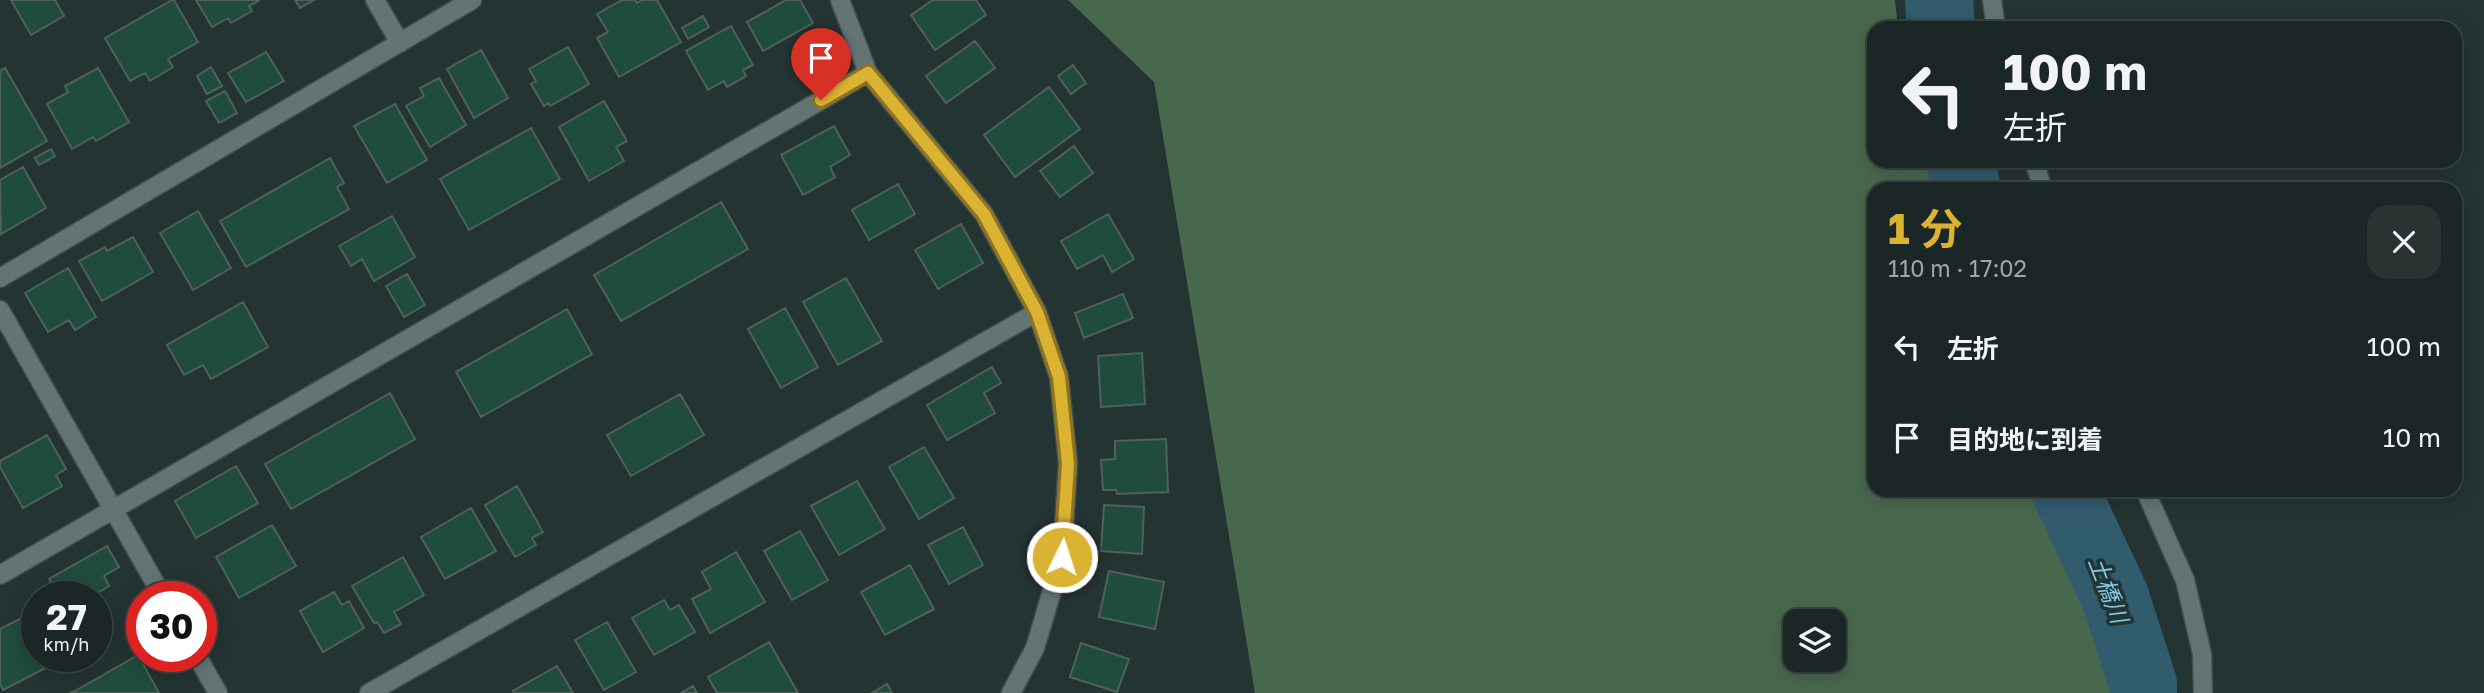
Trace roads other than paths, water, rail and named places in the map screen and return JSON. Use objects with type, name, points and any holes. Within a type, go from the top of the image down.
[{"type":"street","points":[[375,0],[400,43]]},
{"type":"street","points":[[0,278],[472,0]]},
{"type":"street","points":[[840,0],[868,73],[984,214],[1037,312],[1059,377],[1068,464],[1062,557],[1035,648],[1011,693]]},
{"type":"street","points":[[1992,0],[1995,21]]},
{"type":"street","points":[[0,575],[868,73]]},
{"type":"street","points":[[0,310],[154,581]]},
{"type":"street","points":[[369,693],[1037,312]]},
{"type":"street","points":[[2148,497],[2185,580],[2202,654],[2203,693]]},
{"type":"street","points":[[206,672],[218,693]]},
{"type":"waterway","name":"土橋川","points":[[1939,0],[1940,21]]},
{"type":"waterway","name":"土橋川","points":[[1962,168],[1965,182]]},
{"type":"waterway","name":"土橋川","points":[[2068,497],[2115,597],[2143,684],[2143,693]]}]
